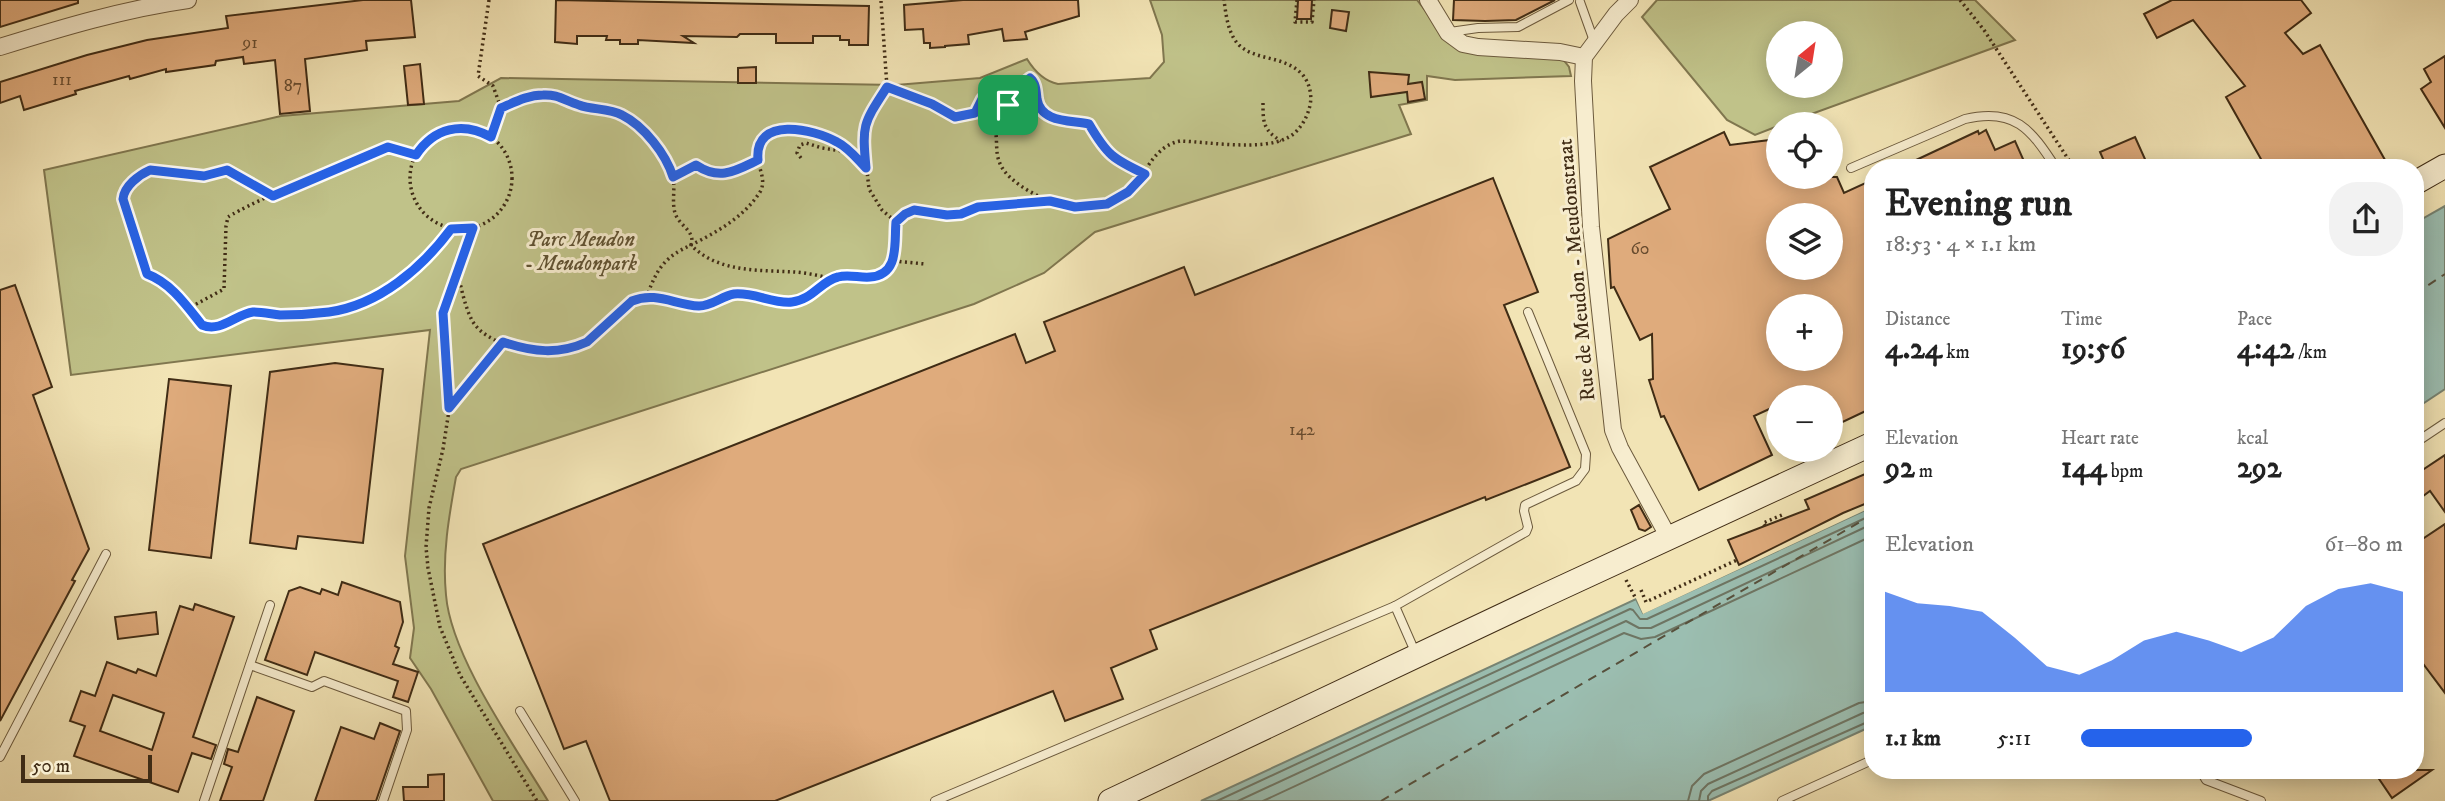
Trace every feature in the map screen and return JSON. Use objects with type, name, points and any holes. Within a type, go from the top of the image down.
[{"type":"main road","points":[[2424,178],[2445,166]]},
{"type":"main road","points":[[1110,801],[1864,448]]},
{"type":"street","points":[[0,47],[53,30],[188,0]]},
{"type":"street","points":[[1428,0],[1448,33],[1463,44],[1560,52],[1584,57],[1594,41],[1630,0]]},
{"type":"street","name":"Rue de Meudon - Meudonstraat","points":[[1584,57],[1591,227],[1611,419],[1620,448],[1669,538]]},
{"type":"lane","points":[[1448,33],[1478,28],[1518,27],[1569,0]]},
{"type":"lane","points":[[1580,2],[1594,41]]},
{"type":"lane","points":[[1872,159],[1965,119],[1984,115],[2004,117],[2023,125],[2038,140],[2050,159]]},
{"type":"lane","points":[[1851,168],[1864,162]]},
{"type":"lane","points":[[934,801],[1395,606],[1526,532],[1528,527],[1525,505],[1576,481],[1585,469],[1586,454],[1528,312]]},
{"type":"lane","points":[[2424,437],[2445,423]]},
{"type":"lane","points":[[0,757],[106,554]]},
{"type":"lane","points":[[204,801],[270,605]]},
{"type":"lane","points":[[1395,606],[1417,656]]},
{"type":"lane","points":[[250,665],[312,687],[324,681],[406,711],[406,734],[383,801]]},
{"type":"lane","points":[[520,711],[575,801]]},
{"type":"lane","points":[[1782,801],[1864,764]]},
{"type":"lane","points":[[2205,779],[2261,801]]},
{"type":"lane","points":[[2229,801],[2233,790]]},
{"type":"path","points":[[489,0],[478,76],[494,86],[501,108],[491,137]]},
{"type":"path","points":[[887,87],[932,104],[955,117],[975,113],[988,118],[995,127],[997,156],[1004,171],[1021,186],[1050,201],[1075,207],[1107,204],[1128,192],[1145,174],[1154,155],[1175,142],[1261,144],[1281,141],[1296,133],[1308,112],[1311,94],[1309,85],[1304,76],[1291,65],[1249,51],[1238,44],[1228,23],[1224,0]]},
{"type":"path","points":[[1297,0],[1295,22],[1312,22],[1314,0]]},
{"type":"path","points":[[1960,0],[1984,30],[2068,159]]},
{"type":"path","points":[[881,1],[887,87],[864,128],[866,168],[869,189],[874,200],[896,222]]},
{"type":"path","points":[[975,113],[982,99],[988,97],[1008,105],[1023,83],[1033,79],[1038,105],[1043,111],[1058,120],[1089,124],[1105,151],[1118,162],[1145,174]]},
{"type":"path","points":[[501,108],[530,96],[558,95],[578,105],[619,114],[651,140],[666,162],[673,177],[675,214],[692,235],[691,244]]},
{"type":"path","points":[[1264,103],[1264,126],[1281,141]]},
{"type":"path","points":[[455,128],[480,131],[491,137],[509,159],[512,174],[512,188],[507,202],[498,214],[473,228],[451,229],[427,217],[412,194],[411,167],[416,155],[432,136],[455,128]]},
{"type":"path","points":[[648,296],[653,278],[662,263],[676,252],[721,230],[755,199],[763,184],[758,152],[769,134],[785,128],[825,136],[841,144],[866,168]]},
{"type":"path","points":[[801,158],[797,153],[798,149],[806,143],[851,153]]},
{"type":"path","points":[[189,308],[224,289],[228,217],[388,147],[416,155]]},
{"type":"path","points":[[673,177],[696,165],[709,174],[731,173],[758,160]]},
{"type":"path","points":[[273,196],[227,170],[204,176],[150,170],[129,186],[123,199],[147,274],[159,279],[189,308],[202,325],[208,327],[233,322],[254,312],[281,315],[329,312],[373,298],[405,278],[435,251],[451,229]]},
{"type":"path","points":[[458,273],[473,321],[482,331],[503,342],[547,352],[587,342],[632,301],[648,296],[697,306],[706,306],[732,294],[788,303],[802,301],[833,279],[881,274],[894,261],[896,222],[914,210],[956,215],[978,207],[1050,201]]},
{"type":"path","points":[[473,228],[443,313],[449,408],[443,449],[430,497],[426,547],[433,602],[449,651],[460,675],[537,801]]},
{"type":"path","points":[[691,244],[708,258],[726,265],[833,279]]},
{"type":"path","points":[[894,261],[925,264]]},
{"type":"path","points":[[449,408],[503,342]]},
{"type":"path","points":[[1765,526],[1763,523],[1782,514]]},
{"type":"path","points":[[1641,590],[1646,602],[1737,560]]},
{"type":"path","points":[[1625,578],[1635,597]]},
{"type":"green space","name":"Parc Meudon - Meudonpark","points":[[1150,0],[1417,0],[1447,38],[1562,58],[1569,67],[1571,76],[1455,80],[1427,76],[1427,100],[1399,105],[1411,134],[1095,232],[1044,273],[974,304],[461,469],[456,477],[446,550],[445,580],[450,619],[459,646],[486,701],[548,801],[493,801],[431,689],[410,658],[414,628],[405,556],[430,330],[71,375],[44,170],[281,116],[459,101],[501,78],[896,85],[980,78],[1027,59],[1040,75],[1058,84],[1150,78],[1164,62],[1162,35]]},
{"type":"green space","points":[[1657,0],[1975,0],[2015,40],[1817,112],[1766,112],[1766,131],[1755,135],[1727,120],[1642,17]]},
{"type":"water","points":[[2445,206],[2445,389],[2424,403],[2424,218]]},
{"type":"water","points":[[1864,511],[1864,730],[1708,801],[1201,801],[1636,599],[1643,613]]},
{"type":"pier","points":[[1864,508],[1864,511],[1643,614],[1635,596],[1639,597],[1645,609]]},
{"type":"building","points":[[0,0],[78,0],[78,3],[0,27]]},
{"type":"building","points":[[363,0],[411,0],[415,37],[366,41],[367,50],[305,59],[310,111],[280,114],[275,60],[244,64],[243,57],[216,61],[215,65],[166,72],[166,69],[130,79],[129,76],[75,91],[76,94],[24,110],[20,96],[0,103],[0,82],[87,55],[147,40],[228,28],[226,16]]},
{"type":"building","points":[[556,0],[869,6],[868,45],[849,45],[849,40],[840,40],[840,36],[813,36],[813,43],[776,43],[776,34],[740,34],[737,37],[683,36],[694,43],[638,40],[638,44],[620,44],[620,40],[606,40],[607,36],[577,36],[577,44],[555,42]]},
{"type":"building","points":[[963,0],[1078,0],[1079,16],[1025,32],[1027,39],[1004,41],[1002,29],[968,35],[969,44],[945,47],[930,48],[930,43],[924,43],[923,29],[905,30],[904,5]]},
{"type":"building","points":[[1298,0],[1312,0],[1311,19],[1297,19]]},
{"type":"building","points":[[1454,0],[1555,0],[1516,20],[1485,21],[1453,20]]},
{"type":"building","points":[[2172,0],[2301,0],[2311,13],[2285,33],[2303,54],[2320,45],[2384,159],[2261,159],[2226,97],[2245,86],[2193,20],[2157,38],[2144,14]]},
{"type":"building","points":[[1332,10],[1349,12],[1346,31],[1330,28]]},
{"type":"building","points":[[2445,56],[2445,128],[2421,89],[2431,82],[2424,69]]},
{"type":"building","points":[[420,64],[424,104],[408,105],[404,66]]},
{"type":"building","points":[[756,67],[756,83],[738,83],[738,68]]},
{"type":"building","points":[[1369,72],[1409,75],[1408,84],[1422,82],[1425,99],[1408,102],[1407,92],[1371,97]]},
{"type":"building","points":[[1986,130],[1995,150],[2015,141],[2023,159],[1918,159],[1978,131],[1979,134]]},
{"type":"building","points":[[1724,132],[1730,145],[1766,140],[1766,189],[1842,189],[1844,193],[1864,184],[1864,412],[1843,422],[1843,385],[1766,385],[1766,410],[1754,416],[1766,442],[1766,458],[1699,490],[1664,416],[1661,417],[1649,380],[1653,379],[1652,334],[1640,340],[1614,287],[1611,288],[1608,239],[1670,209],[1650,167]]},
{"type":"building","points":[[2135,137],[2145,159],[2103,159],[2100,152]]},
{"type":"building","points":[[1493,178],[1538,292],[1504,305],[1570,467],[1486,500],[1485,497],[1150,630],[1157,649],[1111,668],[1123,699],[1065,721],[1053,691],[775,801],[610,801],[586,741],[564,749],[483,544],[1015,334],[1026,363],[1055,351],[1044,322],[1184,267],[1195,295]]},
{"type":"building","points":[[15,285],[52,387],[33,395],[89,549],[72,580],[75,581],[0,721],[0,290]]},
{"type":"building","points":[[335,363],[383,369],[363,543],[298,536],[296,549],[250,543],[270,372]]},
{"type":"building","points":[[169,379],[231,386],[211,558],[149,550]]},
{"type":"building","points":[[2445,455],[2445,512],[2430,491],[2424,495],[2424,469]]},
{"type":"building","points":[[1864,474],[1864,504],[1739,565],[1728,540],[1809,509],[1805,500]]},
{"type":"building","points":[[1639,505],[1651,527],[1645,531],[1639,529],[1631,510]]},
{"type":"building","points":[[2445,524],[2445,693],[2424,665],[2424,538]]},
{"type":"building","points":[[342,582],[400,602],[403,622],[395,646],[399,648],[393,664],[418,672],[408,702],[393,697],[398,681],[315,652],[307,675],[265,660],[289,591],[300,587],[320,594],[322,589],[338,595]]},
{"type":"building","points":[[195,604],[234,617],[193,737],[216,745],[211,759],[192,753],[178,792],[74,756],[85,726],[70,721],[81,691],[95,696],[107,662],[136,673],[138,669],[156,676],[180,606],[193,610]],"holes":[[[113,695],[164,713],[152,750],[100,731]]]},
{"type":"building","points":[[156,612],[158,634],[118,639],[115,617]]},
{"type":"building","points":[[257,697],[294,711],[263,801],[220,801],[232,767],[224,764],[228,749],[238,752]]},
{"type":"building","points":[[380,723],[400,731],[376,801],[315,801],[341,727],[374,739]]},
{"type":"building","points":[[444,774],[444,801],[404,801],[403,787],[428,787],[428,775]]},
{"type":"building","points":[[2379,779],[2419,779],[2392,798]]},
{"type":"ferry route","points":[[2424,288],[2445,274]]},
{"type":"ferry route","points":[[1381,801],[1864,520]]},
{"type":"route","points":[[1033,79],[1038,105],[1043,111],[1065,122],[1089,124],[1105,151],[1118,162],[1145,174],[1128,192],[1107,204],[1075,207],[1050,201],[978,207],[965,213],[947,215],[914,210],[896,222],[894,261],[888,269],[872,277],[836,277],[802,301],[788,303],[732,294],[706,306],[697,306],[648,296],[632,301],[606,327],[579,346],[559,352],[547,352],[503,342],[449,408],[443,313],[473,228],[451,229],[435,251],[405,278],[362,303],[329,312],[281,315],[254,312],[233,322],[208,327],[202,325],[176,293],[159,279],[147,274],[123,199],[129,186],[150,170],[204,176],[227,170],[273,196],[314,176],[388,147],[416,155],[432,136],[443,131],[467,128],[491,137],[501,108],[530,96],[558,95],[578,105],[623,115],[661,152],[673,177],[696,165],[709,174],[731,173],[758,160],[759,146],[764,139],[769,134],[785,128],[816,133],[834,140],[866,168],[864,128],[887,87],[932,104],[955,117],[975,113],[982,99],[988,97],[1008,105],[1023,83],[1033,79]]}]
